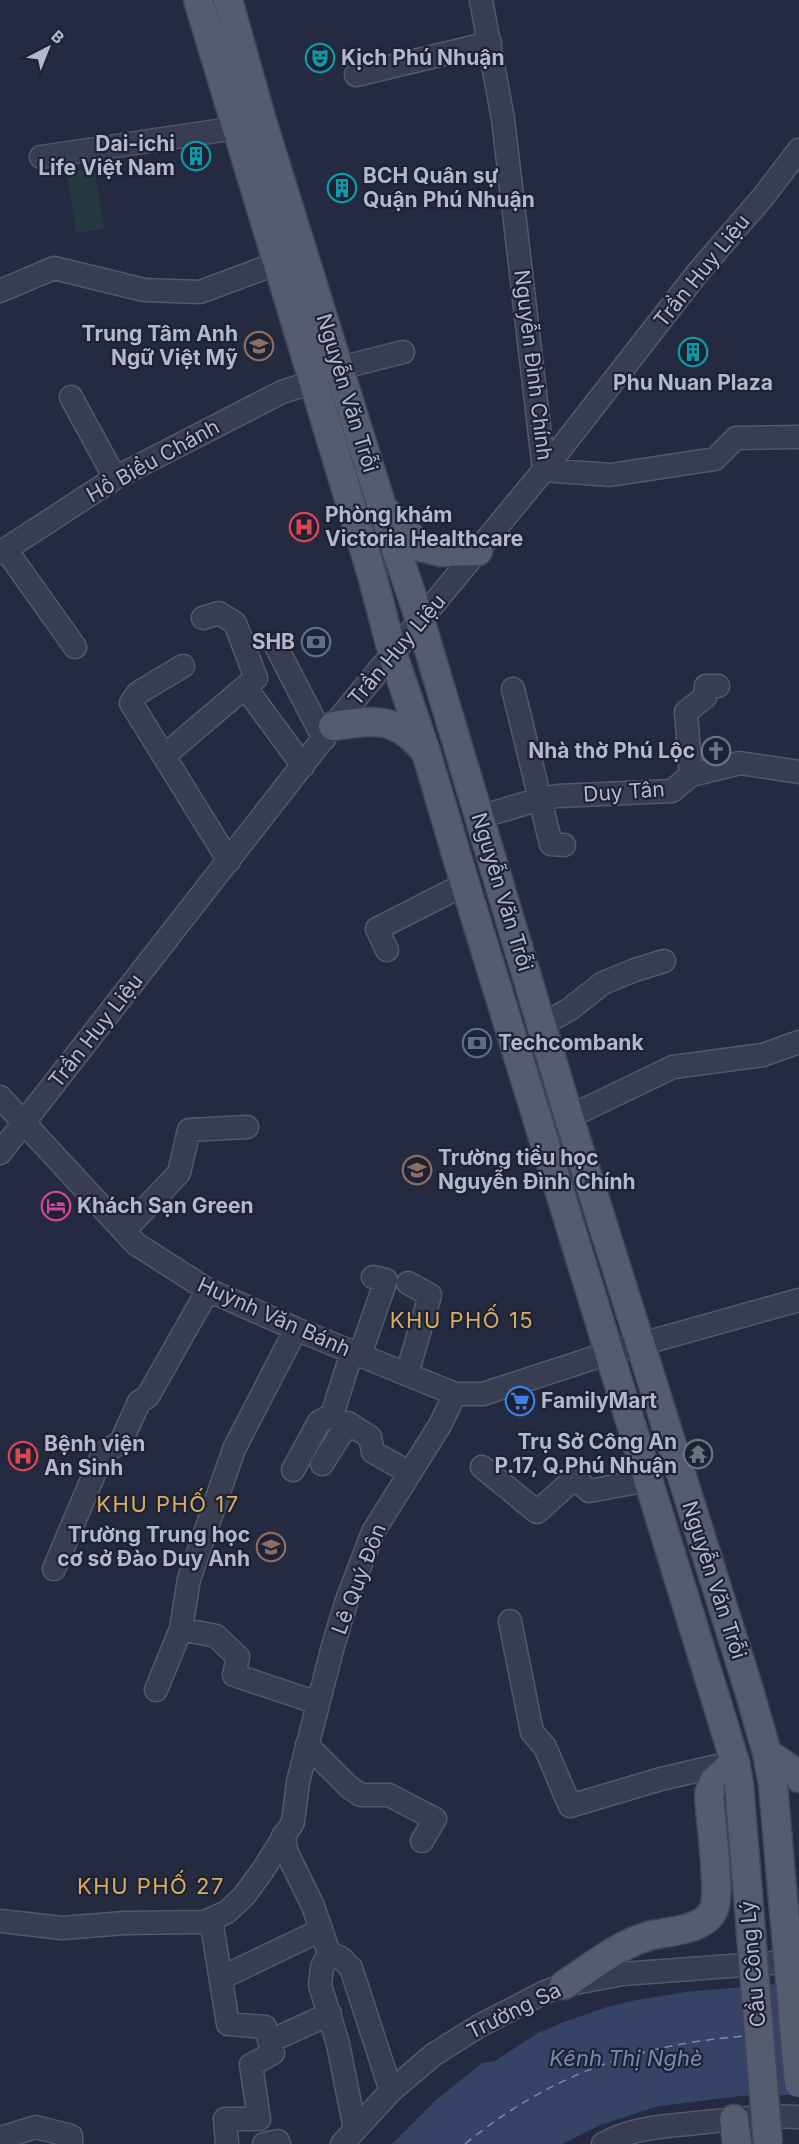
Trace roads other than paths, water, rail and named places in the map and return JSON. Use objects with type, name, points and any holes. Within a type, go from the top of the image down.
[{"type":"main road","name":"Nguyễn Văn Trỗi","points":[[198,0],[249,124],[340,368],[382,507],[421,622],[569,1117],[749,1690],[766,1752],[786,1781]]},
{"type":"main road","name":"Nguyễn Văn Trỗi","points":[[228,0],[249,124],[278,263],[372,575],[393,655],[426,752],[737,1773]]},
{"type":"main road","points":[[382,507],[421,547],[440,552],[478,551]]},
{"type":"main road","points":[[328,733],[365,722],[383,722],[411,734],[426,752]]},
{"type":"main road","points":[[564,1985],[628,1944],[698,1924],[709,1917],[714,1908],[716,1889],[709,1794],[714,1781],[737,1773]]},
{"type":"main road","name":"Cầu Công Lý","points":[[737,1773],[768,2144]]},
{"type":"main road","name":"Cầu Công Lý","points":[[786,1781],[799,2083]]},
{"type":"street","name":"Nguyễn Đình Chính","points":[[482,0],[503,119],[544,470],[610,475],[715,459],[736,438],[799,437]]},
{"type":"street","points":[[356,75],[490,44]]},
{"type":"street","points":[[41,157],[249,124]]},
{"type":"street","name":"Trần Huy Liệu","points":[[0,1153],[328,733],[544,470],[699,271],[763,197],[799,150]]},
{"type":"street","points":[[0,291],[54,268],[144,290],[200,292],[278,263]]},
{"type":"street","points":[[340,368],[403,352]]},
{"type":"street","name":"Hồ Biểu Chánh","points":[[3,551],[115,477],[282,392],[313,382]]},
{"type":"street","points":[[70,397],[115,477]]},
{"type":"street","points":[[3,551],[75,647]]},
{"type":"street","points":[[164,756],[256,678],[235,623],[219,613],[203,618]]},
{"type":"street","points":[[277,648],[328,733]]},
{"type":"street","points":[[183,666],[138,693],[131,703],[229,861]]},
{"type":"street","points":[[691,775],[686,712],[705,697],[706,686],[718,686]]},
{"type":"street","points":[[245,687],[303,766]]},
{"type":"street","points":[[513,689],[551,844],[564,844]]},
{"type":"street","name":"Duy Tân","points":[[480,817],[540,799],[672,791],[691,775],[740,763],[799,772]]},
{"type":"street","points":[[387,950],[374,921],[465,884]]},
{"type":"street","points":[[542,1025],[570,1009],[603,983],[664,961]]},
{"type":"street","points":[[569,1117],[673,1067],[763,1055],[799,1042]]},
{"type":"street","name":"Huỳnh Văn Bánh","points":[[0,1097],[136,1244],[208,1290],[455,1394],[483,1394],[640,1344]]},
{"type":"street","points":[[124,1231],[179,1173],[189,1130],[247,1127]]},
{"type":"street","points":[[293,1470],[319,1422],[332,1415],[386,1280],[373,1277]]},
{"type":"street","points":[[407,1374],[430,1295],[408,1283]]},
{"type":"street","points":[[54,1569],[103,1453],[121,1442],[139,1402],[148,1396],[208,1290]]},
{"type":"street","points":[[640,1344],[799,1300]]},
{"type":"street","points":[[156,1690],[181,1629],[189,1579],[234,1449],[296,1329]]},
{"type":"street","name":"Lê Quý Ðôn","points":[[211,1919],[227,1912],[244,1896],[293,1822],[297,1782],[346,1603],[373,1532],[440,1425],[455,1394]]},
{"type":"street","points":[[322,1464],[348,1423],[370,1437],[373,1452],[410,1473]]},
{"type":"street","points":[[482,1467],[537,1512],[576,1478],[589,1491],[648,1480]]},
{"type":"street","points":[[510,1621],[532,1732],[545,1747],[570,1806],[661,1779],[737,1773]]},
{"type":"street","points":[[181,1629],[216,1636],[238,1657],[234,1674],[318,1703]]},
{"type":"street","points":[[307,1745],[349,1787],[361,1795],[389,1795],[435,1819],[422,1841]]},
{"type":"street","points":[[284,1836],[287,1853],[313,1906],[329,1953],[322,1966],[320,1984],[338,2044],[348,2137]]},
{"type":"street","points":[[0,1921],[62,1928],[125,1923],[205,1922],[211,1919],[228,2024],[265,2027],[273,2053],[251,2065],[260,2119],[225,2120],[227,2144]]},
{"type":"street","points":[[221,1977],[321,1930]]},
{"type":"street","points":[[329,1953],[341,1958],[351,1968],[391,2091]]},
{"type":"street","name":"Trường Sa","points":[[348,2137],[391,2091],[434,2055],[471,2030],[524,2001],[564,1985],[623,1974],[799,1961]]},
{"type":"street","points":[[270,2041],[330,2014]]},
{"type":"street","points":[[603,2144],[620,2136],[647,2129],[735,2132],[799,2117]]},
{"type":"street","points":[[0,2138],[36,2127],[71,2136],[71,2144]]},
{"type":"street","points":[[264,2144],[278,2141],[279,2144]]},
{"type":"water","name":"Kênh Thị Nghè","points":[[799,1982],[799,2095],[741,2096],[659,2106],[600,2125],[563,2144],[392,2144],[436,2100],[482,2063],[495,2061],[538,2033],[564,2022],[631,2001],[686,1992]]},
{"type":"place","name":"Kịch Phú Nhuận","points":[[320,58]]},
{"type":"place","name":"Dai-ichi Life Việt Nam","points":[[196,156]]},
{"type":"place","name":"BCH Quân sự Quận Phú Nhuận","points":[[342,188]]},
{"type":"place","name":"Trung Tâm Anh Ngữ Việt Mỹ","points":[[259,346]]},
{"type":"place","name":"Phu Nuan Plaza","points":[[693,352]]},
{"type":"place","name":"Phòng khám Victoria Healthcare","points":[[304,527]]},
{"type":"place","name":"SHB","points":[[316,642]]},
{"type":"place","name":"Nhà thờ Phú Lộc","points":[[716,751]]},
{"type":"place","name":"Techcombank","points":[[477,1043]]},
{"type":"place","name":"Trường tiểu học Nguyễn Đình Chính","points":[[417,1170]]},
{"type":"place","name":"Khách Sạn Green","points":[[56,1206]]},
{"type":"place","name":"FamilyMart","points":[[520,1401]]},
{"type":"place","name":"Trụ Sở Công An P.17, Q.Phú Nhuận","points":[[698,1454]]},
{"type":"place","name":"Bệnh viện An Sinh","points":[[23,1456]]},
{"type":"place","name":"Trường Trung học cơ sở Đào Duy Anh","points":[[271,1547]]},
{"type":"district","name":"KHU PHỐ 15","points":[[462,1320]]},
{"type":"district","name":"KHU PHỐ 17","points":[[168,1504]]},
{"type":"district","name":"KHU PHỐ 27","points":[[151,1886]]}]
